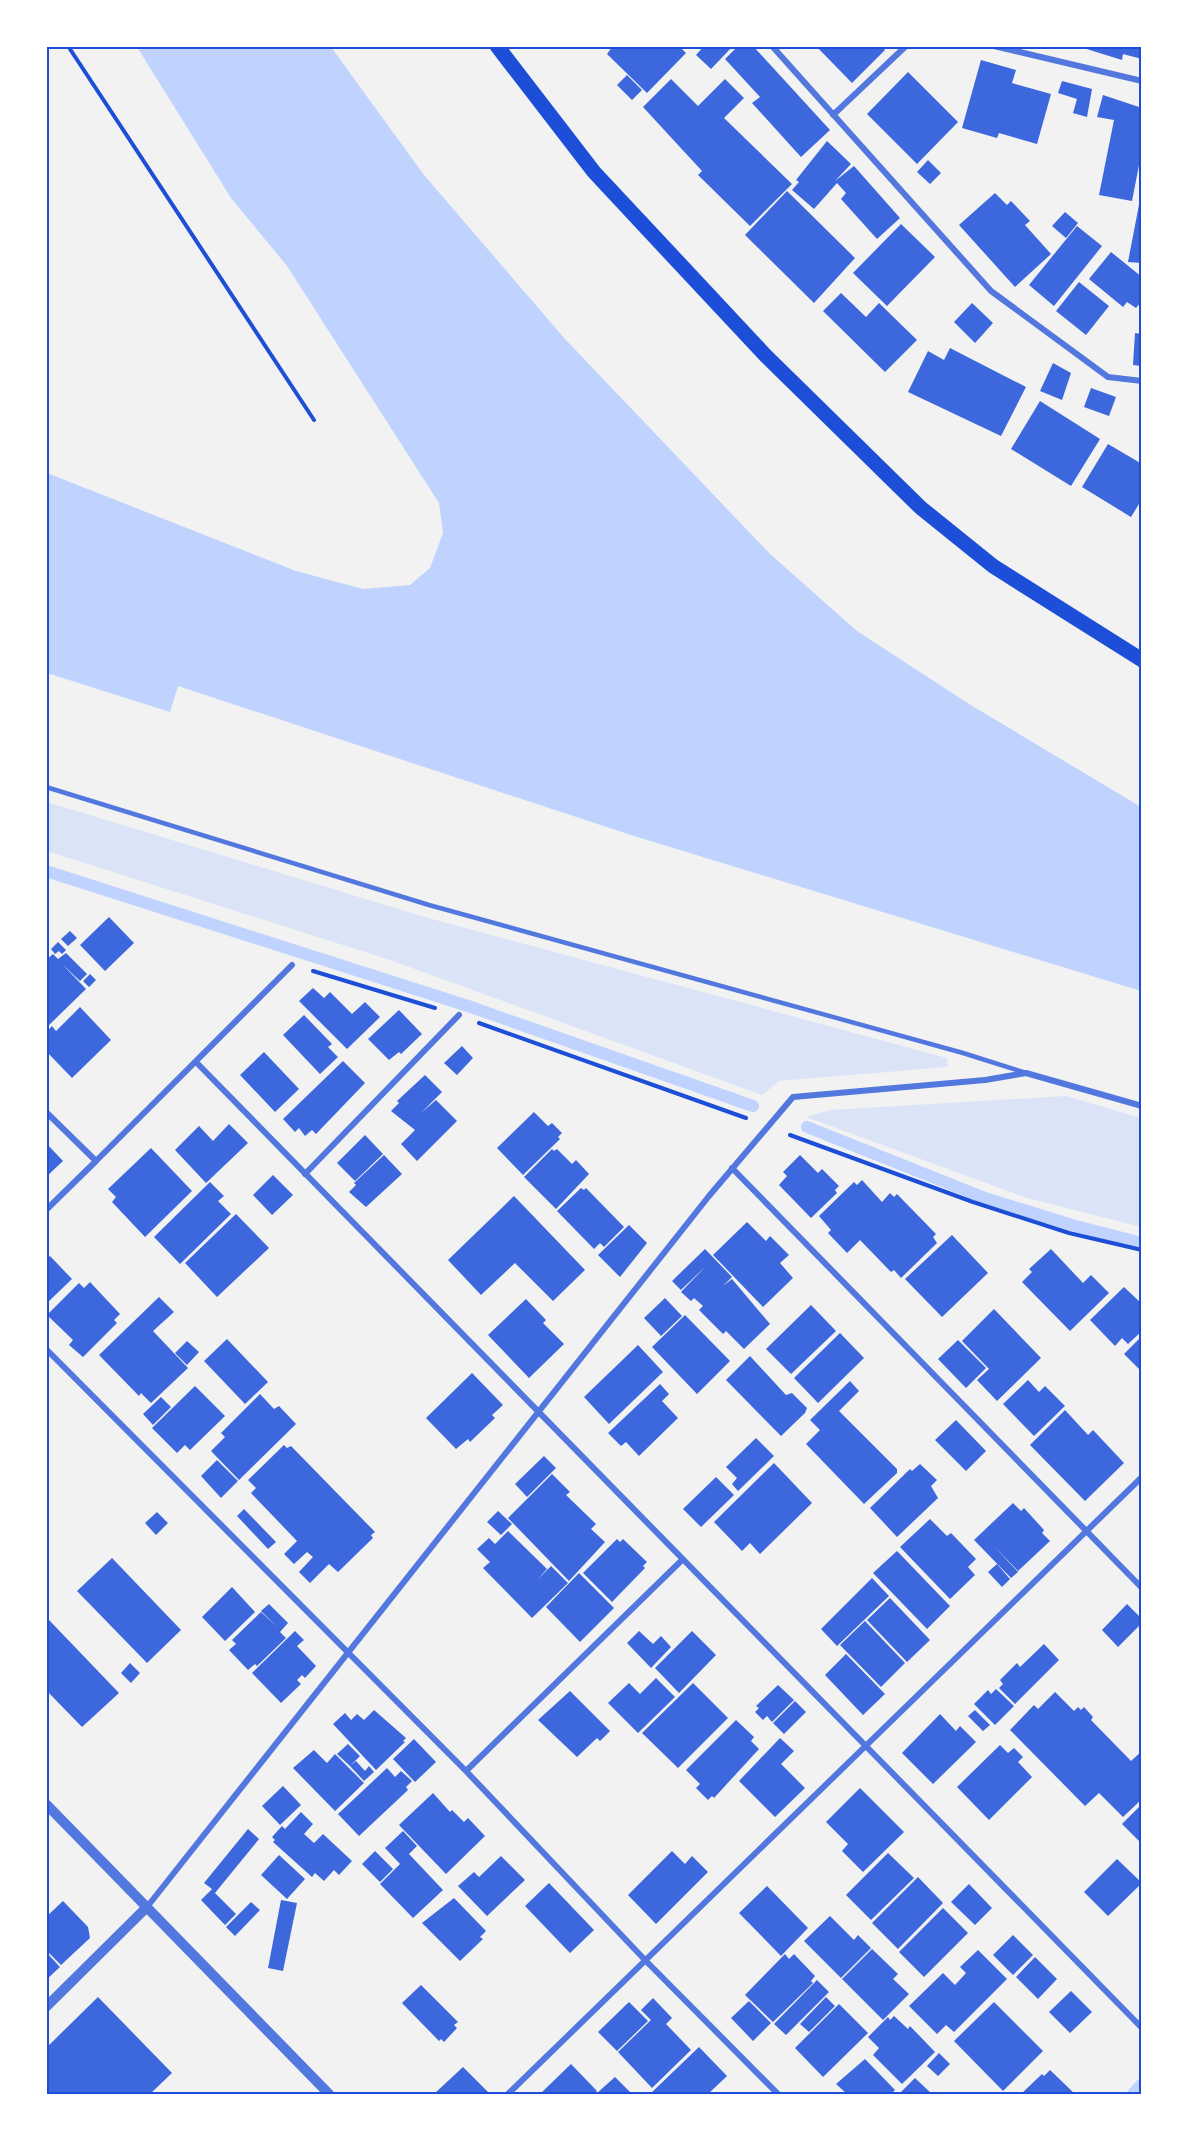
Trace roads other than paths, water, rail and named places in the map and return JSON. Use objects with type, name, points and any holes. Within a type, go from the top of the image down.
[{"type":"main road","points":[[497,46],[594,172],[765,355],[921,508],[993,566],[1142,660]]},
{"type":"street","points":[[772,46],[991,291],[1108,376],[1142,381]]},
{"type":"street","points":[[833,115],[906,46]]},
{"type":"street","points":[[994,46],[1142,81]]},
{"type":"street","points":[[46,1210],[292,965]]},
{"type":"street","points":[[305,1174],[459,1016]]},
{"type":"street","points":[[196,1062],[864,1748],[1142,2028]]},
{"type":"street","points":[[46,2007],[147,1907],[349,1655],[732,1168],[793,1097],[985,1080],[1026,1073],[1142,1106]]},
{"type":"street","points":[[46,1112],[96,1161]]},
{"type":"street","points":[[732,1168],[1142,1588]]},
{"type":"street","points":[[46,1349],[466,1772],[645,1960],[777,2094]]},
{"type":"street","points":[[508,2094],[1142,1477]]},
{"type":"street","points":[[466,1772],[682,1560]]},
{"type":"street","points":[[46,1804],[328,2094]]},
{"type":"lane","points":[[46,787],[429,904],[963,1053],[1026,1073]]},
{"type":"water","points":[[137,47],[331,47],[424,175],[565,339],[770,554],[857,631],[969,704],[1141,807],[1141,991],[631,835],[178,686],[170,712],[47,673],[47,473],[296,571],[363,589],[410,585],[430,568],[443,533],[439,503],[287,266],[231,198]]},
{"type":"waterway","points":[[46,871],[468,1006],[753,1106]]},
{"type":"waterway","points":[[807,1127],[985,1198],[1072,1225],[1142,1243]]},
{"type":"waterway","points":[[1133,2094],[1142,2084]]}]
